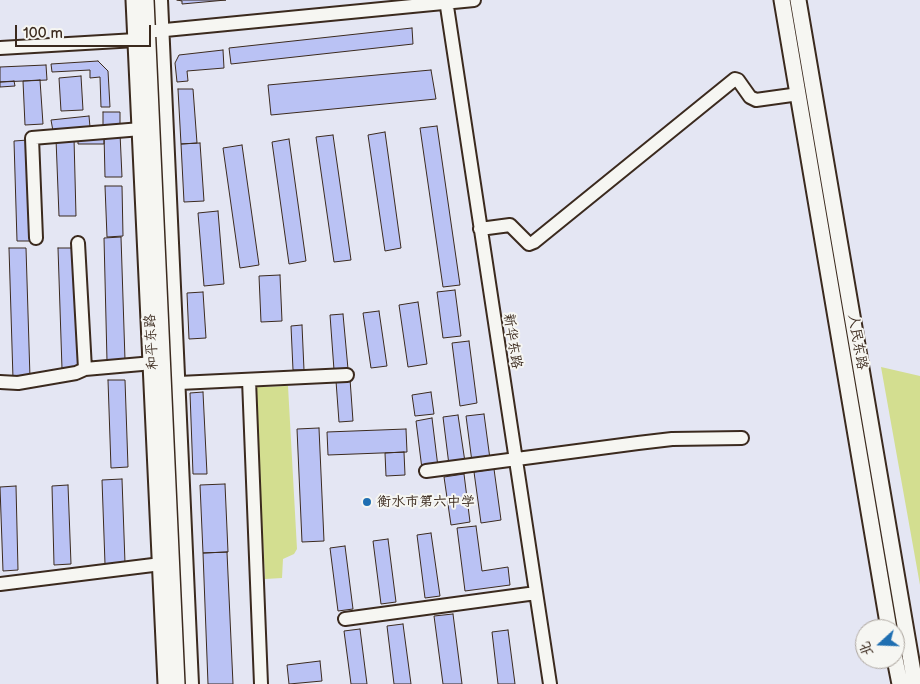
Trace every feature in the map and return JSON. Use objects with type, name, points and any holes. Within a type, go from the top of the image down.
[{"type":"main road","name":"和平东路","points":[[134,0],[142,36],[178,684]]},
{"type":"main road","name":"和平东路","points":[[146,0],[142,36],[141,129],[166,684]]},
{"type":"main road","name":"人民东路","points":[[782,0],[887,619]]},
{"type":"main road","name":"人民东路","points":[[798,0],[915,684]]},
{"type":"main road","points":[[896,669],[900,684]]},
{"type":"street","points":[[161,0],[192,684]]},
{"type":"street","points":[[0,48],[142,36],[163,30],[447,1],[474,0]]},
{"type":"street","name":"新华东路","points":[[447,1],[550,684]]},
{"type":"street","points":[[480,229],[510,225],[529,244],[534,242],[735,79],[756,100],[799,94]]},
{"type":"street","points":[[36,238],[32,138],[141,129]]},
{"type":"street","points":[[78,243],[84,369]]},
{"type":"street","points":[[0,382],[18,383],[76,373],[84,369],[153,363]]},
{"type":"street","points":[[179,383],[347,375]]},
{"type":"street","points":[[249,380],[261,684]]},
{"type":"street","points":[[426,471],[672,440],[742,438]]},
{"type":"street","points":[[0,584],[161,564]]},
{"type":"street","points":[[345,619],[536,593]]},
{"type":"green space","points":[[881,367],[920,376],[920,585]]},
{"type":"green space","points":[[288,386],[297,549],[294,554],[283,559],[282,578],[265,579],[255,387]]},
{"type":"building","points":[[177,0],[226,0],[182,4],[182,1]]},
{"type":"building","points":[[412,28],[413,44],[231,64],[229,48]]},
{"type":"building","points":[[223,50],[224,68],[187,71],[188,81],[177,82],[175,63],[179,55]]},
{"type":"building","points":[[98,61],[108,71],[110,107],[101,107],[100,77],[90,78],[90,70],[52,72],[51,64]]},
{"type":"building","points":[[46,65],[47,80],[0,82],[0,67]]},
{"type":"building","points":[[431,70],[436,99],[271,115],[268,85]]},
{"type":"building","points":[[81,76],[83,110],[61,111],[59,78]]},
{"type":"building","points":[[40,80],[43,124],[25,125],[23,81]]},
{"type":"building","points":[[14,81],[15,86],[0,87],[0,82]]},
{"type":"building","points":[[178,89],[193,89],[197,143],[181,144]]},
{"type":"building","points":[[103,112],[120,112],[120,126],[103,127]]},
{"type":"building","points":[[89,116],[90,127],[53,131],[51,120]]},
{"type":"building","points":[[437,126],[460,285],[443,287],[420,128]]},
{"type":"building","points":[[385,132],[401,248],[385,251],[368,135]]},
{"type":"building","points":[[120,133],[122,177],[105,177],[104,134]]},
{"type":"building","points":[[333,135],[351,260],[334,262],[316,137]]},
{"type":"building","points":[[104,136],[104,144],[78,144],[78,137]]},
{"type":"building","points":[[74,138],[76,216],[59,216],[56,139]]},
{"type":"building","points":[[289,139],[306,261],[289,264],[272,142]]},
{"type":"building","points":[[28,140],[31,241],[17,241],[14,141]]},
{"type":"building","points":[[200,143],[204,201],[184,202],[181,144]]},
{"type":"building","points":[[242,145],[259,265],[240,268],[223,148]]},
{"type":"building","points":[[105,186],[122,186],[123,236],[107,237]]},
{"type":"building","points":[[218,211],[224,284],[204,286],[198,213]]},
{"type":"building","points":[[121,237],[125,360],[107,361],[104,238]]},
{"type":"building","points":[[9,248],[26,248],[30,378],[13,379]]},
{"type":"building","points":[[58,248],[75,248],[79,369],[62,369]]},
{"type":"building","points":[[280,275],[282,321],[261,322],[259,276]]},
{"type":"building","points":[[455,290],[461,336],[443,338],[437,292]]},
{"type":"building","points":[[203,292],[206,338],[189,339],[187,293]]},
{"type":"building","points":[[418,302],[427,364],[408,367],[399,305]]},
{"type":"building","points":[[379,311],[387,366],[371,368],[363,313]]},
{"type":"building","points":[[343,314],[348,369],[334,370],[330,315]]},
{"type":"building","points":[[302,325],[304,370],[293,370],[291,326]]},
{"type":"building","points":[[469,341],[477,403],[460,406],[452,343]]},
{"type":"building","points":[[350,379],[353,421],[339,422],[336,381]]},
{"type":"building","points":[[108,380],[125,380],[128,467],[111,468]]},
{"type":"building","points":[[203,392],[207,474],[193,474],[190,393]]},
{"type":"building","points":[[431,392],[434,414],[415,416],[412,395]]},
{"type":"building","points":[[484,414],[490,459],[472,462],[466,416]]},
{"type":"building","points":[[458,415],[465,462],[449,465],[443,417]]},
{"type":"building","points":[[432,418],[438,467],[422,469],[416,421]]},
{"type":"building","points":[[319,428],[324,541],[302,542],[297,429]]},
{"type":"building","points":[[406,429],[407,452],[328,455],[327,432]]},
{"type":"building","points":[[404,452],[405,475],[386,476],[385,453]]},
{"type":"building","points":[[494,469],[501,520],[481,523],[474,472]]},
{"type":"building","points":[[464,474],[470,522],[451,525],[444,477]]},
{"type":"building","points":[[122,479],[125,563],[105,564],[102,480]]},
{"type":"building","points":[[225,484],[228,552],[203,553],[200,485]]},
{"type":"building","points":[[68,485],[71,564],[54,565],[52,486]]},
{"type":"building","points":[[16,486],[18,570],[3,571],[0,487]]},
{"type":"building","points":[[476,526],[482,571],[508,567],[510,585],[465,591],[457,528]]},
{"type":"building","points":[[431,533],[440,596],[425,598],[417,535]]},
{"type":"building","points":[[388,539],[396,602],[381,604],[373,541]]},
{"type":"building","points":[[345,546],[353,609],[338,611],[330,548]]},
{"type":"building","points":[[227,552],[233,684],[208,684],[203,553]]},
{"type":"building","points":[[453,614],[462,684],[443,684],[434,616]]},
{"type":"building","points":[[403,624],[411,684],[394,684],[387,626]]},
{"type":"building","points":[[360,629],[367,684],[351,684],[344,631]]},
{"type":"building","points":[[508,630],[515,684],[498,684],[492,632]]},
{"type":"building","points":[[320,661],[322,681],[289,684],[287,665]]},
{"type":"place","name":"衡水市第六中学","points":[[367,502]]}]
